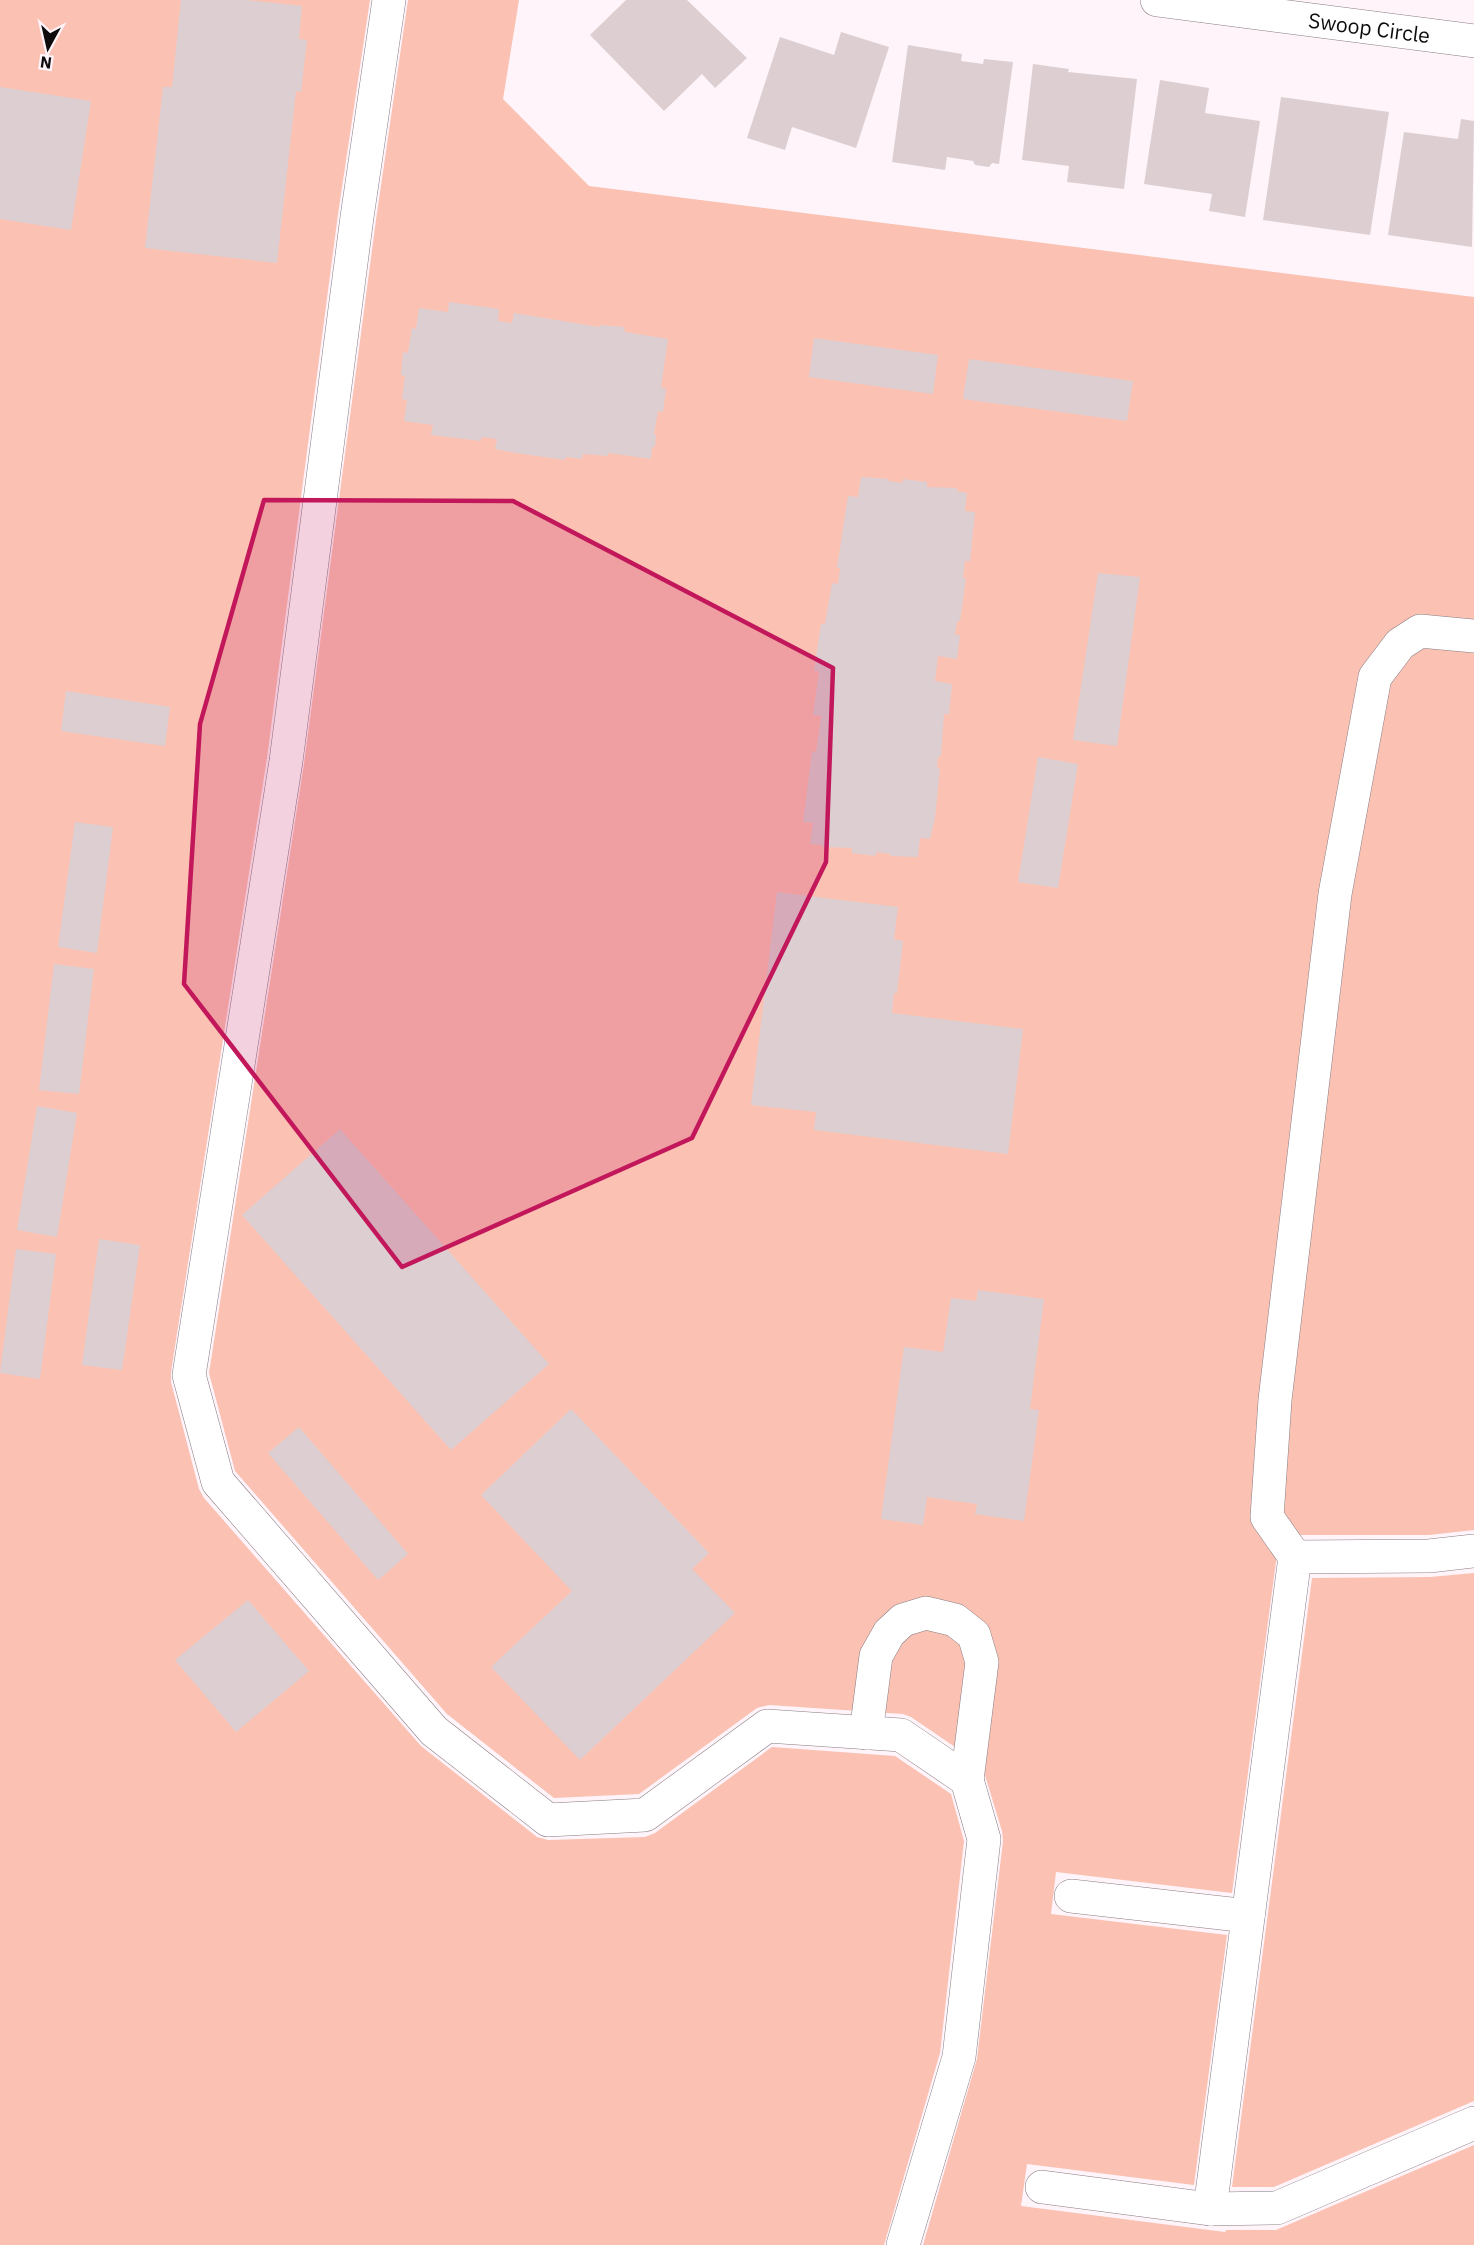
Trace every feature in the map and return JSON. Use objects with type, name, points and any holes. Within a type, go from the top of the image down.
[{"type":"street","points":[[389,0],[357,217],[286,761],[189,1375],[218,1482],[434,1731],[548,1820],[645,1815],[767,1726],[901,1736],[967,1780]]},
{"type":"street","name":"Swoop Circle","points":[[1157,0],[1474,41]]},
{"type":"street","points":[[1210,2209],[1295,1557],[1267,1517],[1275,1400],[1335,894],[1375,677],[1400,644],[1420,631],[1474,636]]},
{"type":"street","points":[[1295,1557],[1429,1556],[1474,1551]]},
{"type":"street","points":[[866,1733],[876,1656],[889,1632],[903,1620],[926,1613],[956,1620],[974,1635],[982,1662],[967,1780],[984,1839],[959,2057],[903,2245]]},
{"type":"street","points":[[1071,1896],[1248,1916]]},
{"type":"street","points":[[1042,2187],[1210,2209],[1276,2208],[1474,2123]]},
{"type":"highlighted area","points":[[264,500],[513,501],[833,668],[826,862],[692,1138],[402,1267],[184,984],[200,724]]},
{"type":"shaded area","points":[[0,0],[370,0],[338,214],[267,758],[171,1372],[171,1382],[199,1489],[204,1498],[421,1746],[537,1837],[548,1840],[645,1837],[655,1833],[772,1747],[895,1756],[951,1794],[964,1841],[940,2053],[884,2245],[0,2245]]},
{"type":"shaded area","points":[[408,0],[519,0],[503,99],[589,186],[1474,297],[1474,1530],[1429,1535],[1296,1535],[1277,1554],[1232,1893],[1056,1872],[1051,1914],[1227,1935],[1194,2185],[1027,2164],[1021,2206],[1225,2232],[1226,2230],[1276,2230],[1474,2145],[1474,2245],[923,2245],[977,2059],[1003,1841],[984,1772],[977,1762],[911,1717],[903,1714],[769,1705],[757,1708],[639,1794],[554,1798],[447,1714],[235,1471],[209,1373],[304,764],[376,220]]},
{"type":"shaded area","points":[[1474,1573],[1474,2101],[1274,2187],[1232,2187],[1312,1578],[1430,1577]]},
{"type":"building","points":[[181,0],[246,0],[302,6],[299,39],[307,40],[301,92],[296,91],[277,263],[145,248],[163,87],[172,87]]},
{"type":"building","points":[[626,0],[687,0],[747,58],[715,88],[702,74],[664,111],[590,35]]},
{"type":"building","points":[[841,32],[889,47],[856,148],[792,127],[785,150],[747,138],[780,37],[834,55]]},
{"type":"building","points":[[908,45],[962,54],[961,61],[983,64],[984,59],[1013,62],[999,164],[992,163],[989,167],[975,165],[973,161],[947,157],[945,170],[892,162]]},
{"type":"building","points":[[1033,64],[1069,69],[1068,72],[1137,79],[1124,189],[1067,182],[1069,166],[1022,160]]},
{"type":"building","points":[[1160,80],[1209,88],[1205,113],[1260,121],[1245,217],[1209,211],[1212,194],[1144,184]]},
{"type":"building","points":[[0,87],[91,101],[71,230],[0,219]]},
{"type":"building","points":[[1281,97],[1389,112],[1370,235],[1263,220]]},
{"type":"building","points":[[1461,119],[1474,121],[1472,247],[1388,235],[1404,132],[1458,139]]},
{"type":"building","points":[[449,302],[499,309],[498,321],[512,323],[514,313],[599,327],[600,325],[624,327],[625,332],[668,339],[661,387],[666,389],[663,412],[658,411],[654,434],[656,435],[655,447],[652,447],[651,459],[608,453],[608,456],[583,454],[582,459],[566,457],[565,460],[516,453],[495,449],[497,439],[481,437],[481,441],[431,435],[433,425],[404,421],[407,400],[402,399],[405,376],[401,375],[403,352],[408,353],[412,328],[416,329],[419,308],[448,312]]},
{"type":"building","points":[[814,338],[938,355],[933,394],[809,377]]},
{"type":"building","points":[[969,359],[1133,381],[1127,421],[963,399]]},
{"type":"building","points":[[861,477],[888,479],[902,483],[903,479],[927,482],[927,487],[957,488],[957,491],[967,493],[965,511],[975,512],[970,561],[965,561],[963,578],[966,578],[960,621],[957,621],[955,635],[960,635],[957,659],[938,656],[935,681],[952,684],[949,714],[944,714],[941,755],[938,758],[937,767],[940,769],[935,818],[930,839],[920,838],[918,857],[890,856],[891,854],[877,852],[875,856],[852,853],[852,848],[810,844],[813,823],[803,822],[812,751],[816,752],[821,716],[813,715],[819,671],[814,671],[821,624],[825,624],[832,583],[838,584],[840,568],[837,568],[848,496],[858,497]]},
{"type":"building","points":[[1098,573],[1140,577],[1117,746],[1073,740]]},
{"type":"building","points":[[66,691],[170,707],[165,746],[61,731]]},
{"type":"building","points":[[1038,757],[1078,764],[1058,888],[1018,882]]},
{"type":"building","points":[[75,822],[113,827],[97,953],[58,947]]},
{"type":"building","points":[[777,892],[898,907],[894,939],[903,941],[897,993],[894,993],[892,1013],[1023,1029],[1008,1154],[814,1130],[816,1112],[751,1105]]},
{"type":"building","points":[[54,964],[94,969],[79,1094],[39,1090]]},
{"type":"building","points":[[37,1106],[77,1113],[57,1237],[17,1230]]},
{"type":"building","points":[[340,1129],[549,1364],[451,1450],[242,1215]]},
{"type":"building","points":[[99,1239],[140,1245],[122,1370],[82,1365]]},
{"type":"building","points":[[16,1249],[56,1254],[40,1379],[0,1373]]},
{"type":"building","points":[[978,1290],[1044,1299],[1030,1409],[1039,1410],[1024,1521],[975,1514],[977,1504],[927,1497],[923,1525],[881,1519],[904,1347],[943,1352],[951,1298],[976,1301]]},
{"type":"building","points":[[571,1409],[709,1553],[692,1569],[735,1613],[580,1760],[491,1667],[572,1591],[481,1495]]},
{"type":"building","points":[[299,1427],[408,1554],[378,1580],[268,1453]]},
{"type":"building","points":[[248,1600],[309,1671],[236,1732],[175,1660]]}]
